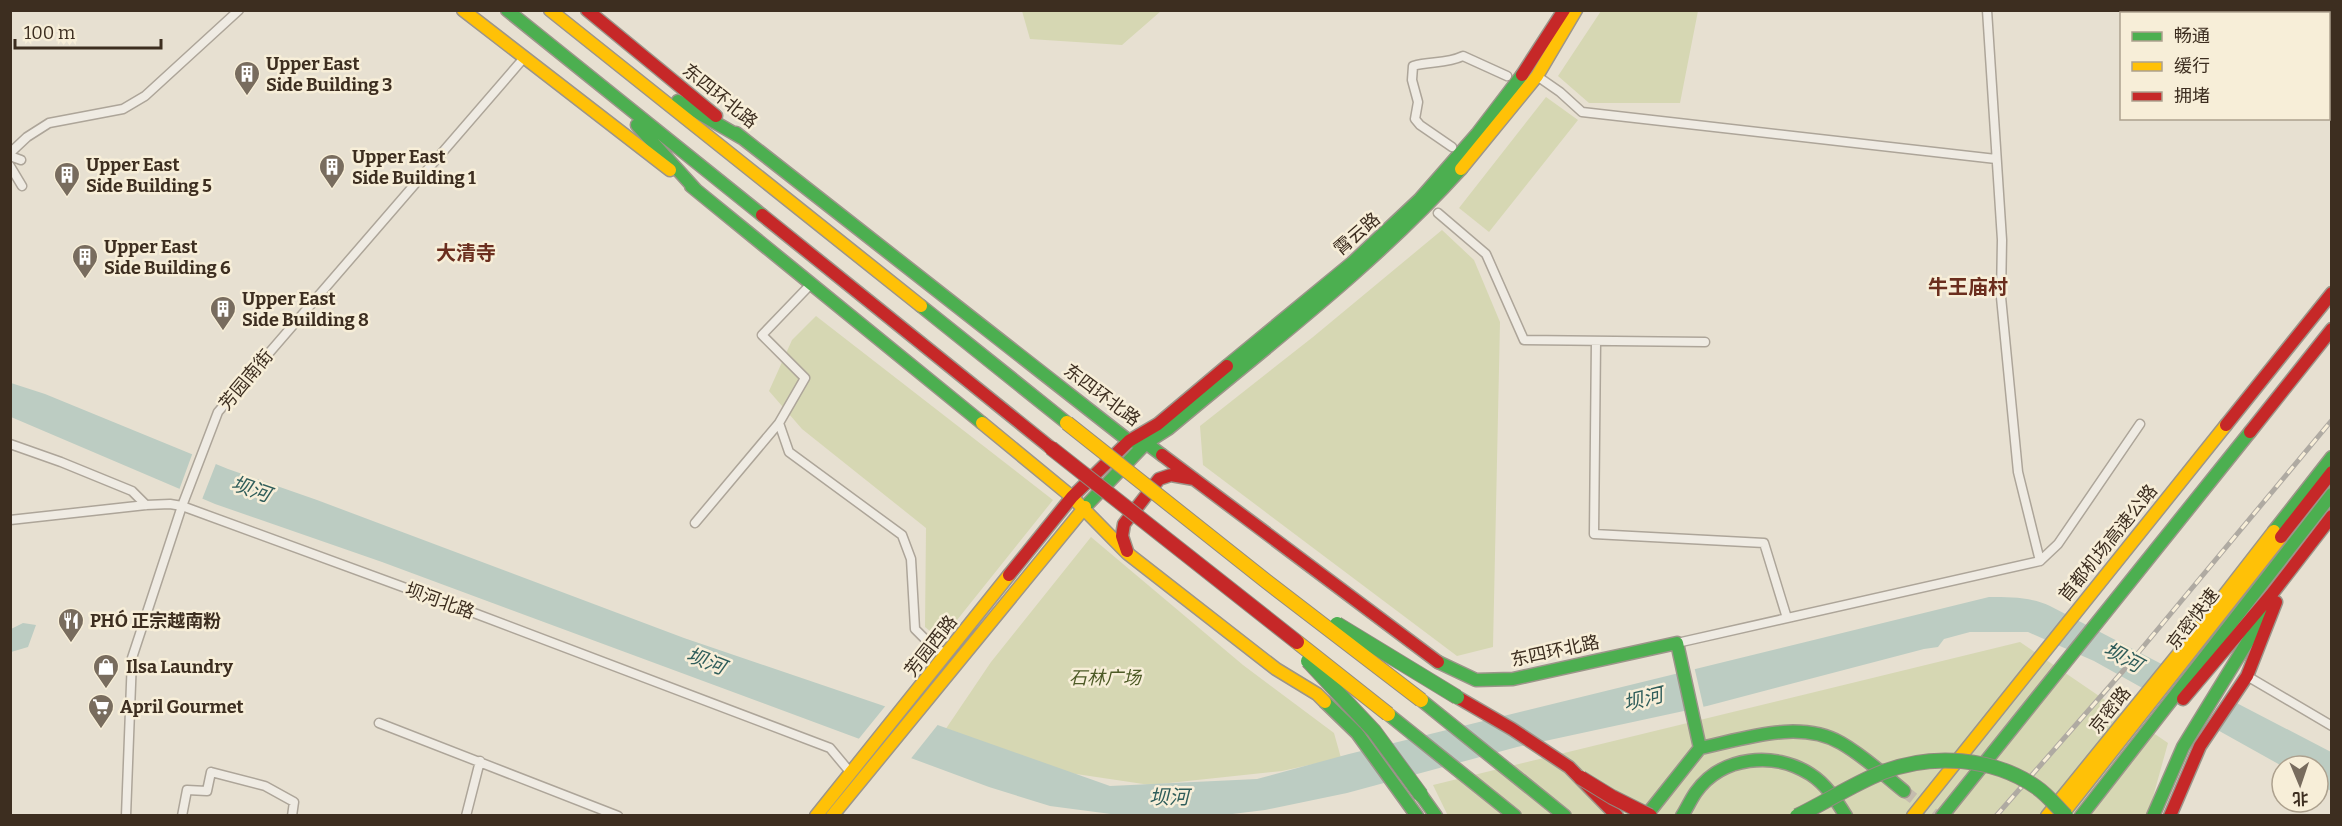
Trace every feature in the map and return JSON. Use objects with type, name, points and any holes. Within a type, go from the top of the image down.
[{"type":"main road","points":[[463,10],[696,190],[1085,507],[1127,553],[1276,669],[1317,694],[1356,734],[1417,816]]},
{"type":"main road","points":[[507,10],[1050,448],[1170,540],[1515,816]]},
{"type":"main road","points":[[550,10],[1067,423],[1421,700],[1565,816]]},
{"type":"main road","name":"东四环北路","points":[[587,10],[742,138],[1129,441],[1146,443],[1198,480],[1443,666],[1476,680],[1513,679],[1677,643]]},
{"type":"main road","name":"霄云路","points":[[1072,497],[1129,441],[1158,424],[1390,229],[1440,178],[1477,134],[1519,80],[1564,10]]},
{"type":"main road","name":"霄云路","points":[[1085,507],[1146,443],[1168,429],[1374,258],[1420,214],[1473,156],[1537,76],[1576,10]]},
{"type":"main road","points":[[632,75],[742,138]]},
{"type":"main road","points":[[598,83],[696,190]]},
{"type":"main road","name":"首都机场高速公路","points":[[1914,816],[2331,293]]},
{"type":"main road","points":[[1942,816],[2331,329]]},
{"type":"main road","name":"京密路","points":[[2047,816],[2184,647],[2331,456]]},
{"type":"main road","name":"京密快速","points":[[2061,816],[2331,472]]},
{"type":"main road","points":[[1127,553],[1122,536],[1124,524],[1159,479],[1171,475],[1198,480]]},
{"type":"main road","name":"京密快速","points":[[2081,816],[2331,494]]},
{"type":"main road","name":"芳园西路","points":[[917,701],[946,655],[1072,497]]},
{"type":"main road","name":"芳园西路","points":[[816,816],[1085,507]]},
{"type":"main road","points":[[2091,816],[2208,667],[2271,595],[2331,516]]},
{"type":"main road","points":[[2170,816],[2200,746],[2244,681],[2279,592],[2292,568]]},
{"type":"main road","points":[[1266,581],[1512,729],[1569,767],[1617,816]]},
{"type":"main road","points":[[2153,816],[2173,764],[2185,741],[2249,639],[2271,595]]},
{"type":"main road","points":[[1278,626],[1374,731],[1436,816]]},
{"type":"main road","points":[[1677,643],[1700,748]]},
{"type":"main road","points":[[1581,778],[1648,816],[1700,748],[1773,735],[1812,732],[1839,741],[1904,791]]},
{"type":"main road","points":[[1682,816],[1689,800],[1702,783],[1720,770],[1740,762],[1760,759],[1782,761],[1801,767],[1816,776],[1839,803],[1845,816]]},
{"type":"main road","points":[[1797,816],[1886,771],[1904,765],[1939,760],[1985,765],[2016,776],[2035,786],[2066,816]]},
{"type":"main road","name":"芳园西路","points":[[832,816],[857,769]]},
{"type":"street","points":[[21,160],[10,155],[27,137],[49,123],[123,109],[144,97],[239,10]]},
{"type":"street","points":[[1987,10],[2001,240],[2001,297],[2018,472],[2040,561]]},
{"type":"street","points":[[1452,147],[1420,125],[1416,119],[1418,102],[1412,80],[1413,66],[1429,62],[1451,62],[1463,56],[1507,76]]},
{"type":"street","name":"芳园南街","points":[[126,816],[132,658],[183,502],[218,412],[524,58]]},
{"type":"street","points":[[1537,76],[1582,112],[1996,159]]},
{"type":"street","points":[[10,166],[22,186]]},
{"type":"street","points":[[1438,213],[1486,254],[1524,340],[1705,342]]},
{"type":"street","points":[[695,522],[779,423],[805,378],[762,335],[811,284]]},
{"type":"street","points":[[1596,341],[1594,534],[1764,543],[1787,618]]},
{"type":"street","points":[[779,423],[789,452],[902,536],[911,559],[915,628],[946,655]]},
{"type":"street","points":[[1677,643],[2040,561],[2058,544],[2140,424]]},
{"type":"street","points":[[10,444],[132,491],[146,505]]},
{"type":"street","name":"坝河北路","points":[[10,520],[183,502],[830,748],[857,769]]},
{"type":"street","points":[[2244,681],[2331,726]]},
{"type":"street","points":[[379,723],[618,816]]},
{"type":"street","points":[[466,816],[480,761]]},
{"type":"street","points":[[182,816],[187,790],[207,791],[211,772],[265,786],[285,796],[294,802],[292,816]]},
{"type":"green space","points":[[1022,10],[1161,11],[1122,45],[1030,39]]},
{"type":"green space","points":[[1601,11],[1698,11],[1680,103],[1589,103],[1558,76]]},
{"type":"green space","points":[[1546,97],[1578,120],[1489,232],[1459,208]]},
{"type":"green space","points":[[1442,230],[1474,260],[1500,322],[1493,647],[1457,656],[1203,465],[1200,426],[1313,337]]},
{"type":"green space","points":[[816,316],[1053,500],[941,640],[925,627],[926,528],[802,429],[769,391],[792,340]]},
{"type":"green space","name":"石林广场","points":[[1091,537],[1243,665],[1334,733],[1341,758],[1282,771],[1150,785],[1056,771],[941,736],[991,662]]},
{"type":"green space","points":[[2020,642],[2168,743],[2148,815],[1448,816],[1433,785]]},
{"type":"water","name":"坝河","points":[[11,383],[45,394],[228,469],[317,500],[684,638],[1110,786],[1257,779],[1349,754],[1989,597],[2013,597],[2050,606],[2331,752],[2331,791],[2330,754],[2270,754],[2270,759],[2094,661],[2028,632],[1970,632],[1944,639],[1938,647],[1707,706],[1517,747],[1347,793],[1265,810],[1216,816],[1126,816],[1050,806],[989,787],[382,562],[215,504],[11,417]]},
{"type":"water","points":[[23,623],[36,625],[28,647],[11,652],[11,629]]},
{"type":"pier","points":[[193,452],[217,461],[201,502],[178,493]]},
{"type":"pier","points":[[2167,663],[2237,699],[2217,734],[2143,692]]},
{"type":"pier","points":[[1694,666],[1704,709],[1688,713],[1677,670]]},
{"type":"pier","points":[[887,704],[940,722],[909,761],[857,741]]},
{"type":"tunnel","points":[[1904,791],[1936,816]]},
{"type":"railway","points":[[1996,816],[2123,671],[2332,420]]},
{"type":"traffic: fast","points":[[507,10],[762,215]]},
{"type":"traffic: fast","points":[[1227,366],[1352,263],[1420,199],[1477,134],[1522,75]]},
{"type":"traffic: fast","points":[[678,101],[742,138]]},
{"type":"traffic: fast","points":[[637,125],[696,190]]},
{"type":"traffic: fast","points":[[736,133],[1129,441],[1146,443],[1162,455]]},
{"type":"traffic: fast","points":[[1085,507],[1146,443],[1168,429],[1356,272],[1427,205],[1461,169]]},
{"type":"traffic: fast","points":[[691,186],[982,423]]},
{"type":"traffic: fast","points":[[921,306],[1067,423]]},
{"type":"traffic: fast","points":[[1942,816],[2250,432]]},
{"type":"traffic: fast","points":[[2274,531],[2332,457]]},
{"type":"traffic: fast","points":[[2081,816],[2332,494]]},
{"type":"traffic: fast","points":[[2153,816],[2183,747],[2248,641],[2271,595]]},
{"type":"traffic: fast","points":[[1337,624],[1457,697]]},
{"type":"traffic: fast","points":[[1438,662],[1476,680],[1513,679],[1677,643],[1700,748]]},
{"type":"traffic: fast","points":[[1308,661],[1374,731],[1421,795]]},
{"type":"traffic: fast","points":[[1421,700],[1565,816]]},
{"type":"traffic: fast","points":[[1325,702],[1357,733],[1417,816]]},
{"type":"traffic: fast","points":[[1388,714],[1515,816]]},
{"type":"traffic: fast","points":[[1646,816],[1700,748],[1771,733],[1807,732],[1825,736],[1849,748],[1904,791]]},
{"type":"traffic: fast","points":[[1682,816],[1696,792],[1720,771],[1734,764],[1765,760],[1796,767],[1816,778],[1826,787],[1846,816]]},
{"type":"traffic: fast","points":[[1797,816],[1883,772],[1921,762],[1941,760],[1981,764],[2019,777],[2040,790],[2066,816]]},
{"type":"traffic: fast","points":[[1421,795],[1436,816]]},
{"type":"traffic: slow","points":[[463,10],[670,170]]},
{"type":"traffic: slow","points":[[550,10],[921,306]]},
{"type":"traffic: slow","points":[[1461,169],[1537,76],[1576,10]]},
{"type":"traffic: slow","points":[[982,423],[1072,497],[1127,553],[1276,669],[1317,694],[1325,702]]},
{"type":"traffic: slow","points":[[1067,423],[1421,700]]},
{"type":"traffic: slow","points":[[1913,816],[2226,425]]},
{"type":"traffic: slow","points":[[832,816],[1085,507]]},
{"type":"traffic: slow","points":[[2047,816],[2184,647],[2274,531]]},
{"type":"traffic: slow","points":[[2061,816],[2281,537]]},
{"type":"traffic: slow","points":[[816,816],[1009,575]]},
{"type":"traffic: slow","points":[[1297,642],[1388,714]]},
{"type":"traffic: jam","points":[[587,10],[716,116]]},
{"type":"traffic: jam","points":[[1522,75],[1564,10]]},
{"type":"traffic: jam","points":[[762,215],[1051,448]]},
{"type":"traffic: jam","points":[[2226,425],[2332,293]]},
{"type":"traffic: jam","points":[[2250,432],[2332,329]]},
{"type":"traffic: jam","points":[[1009,575],[1072,497],[1129,441],[1158,424],[1227,366]]},
{"type":"traffic: jam","points":[[1051,448],[1297,642]]},
{"type":"traffic: jam","points":[[1162,455],[1438,662]]},
{"type":"traffic: jam","points":[[2281,537],[2332,472]]},
{"type":"traffic: jam","points":[[1127,551],[1122,536],[1124,524],[1159,479],[1171,475],[1194,479]]},
{"type":"traffic: jam","points":[[2183,699],[2271,595],[2332,516]]},
{"type":"traffic: jam","points":[[2170,816],[2200,746],[2247,676],[2276,602]]},
{"type":"traffic: jam","points":[[1457,697],[1512,729],[1569,767],[1617,816]]},
{"type":"traffic: jam","points":[[1581,778],[1650,816]]},
{"type":"place","name":"Upper East Side Building 3","points":[[247,97]]},
{"type":"place","name":"Upper East Side Building 1","points":[[332,190]]},
{"type":"place","name":"Upper East Side Building 5","points":[[67,198]]},
{"type":"place","name":"Upper East Side Building 6","points":[[85,280]]},
{"type":"place","name":"Upper East Side Building 8","points":[[223,332]]},
{"type":"place","name":"PHÓ 正宗越南粉","points":[[71,644]]},
{"type":"place","name":"Ilsa Laundry","points":[[106,690]]},
{"type":"place","name":"April Gourmet","points":[[101,730]]},
{"type":"district","name":"大清寺","points":[[466,253]]},
{"type":"district","name":"牛王庙村","points":[[1968,287]]}]
